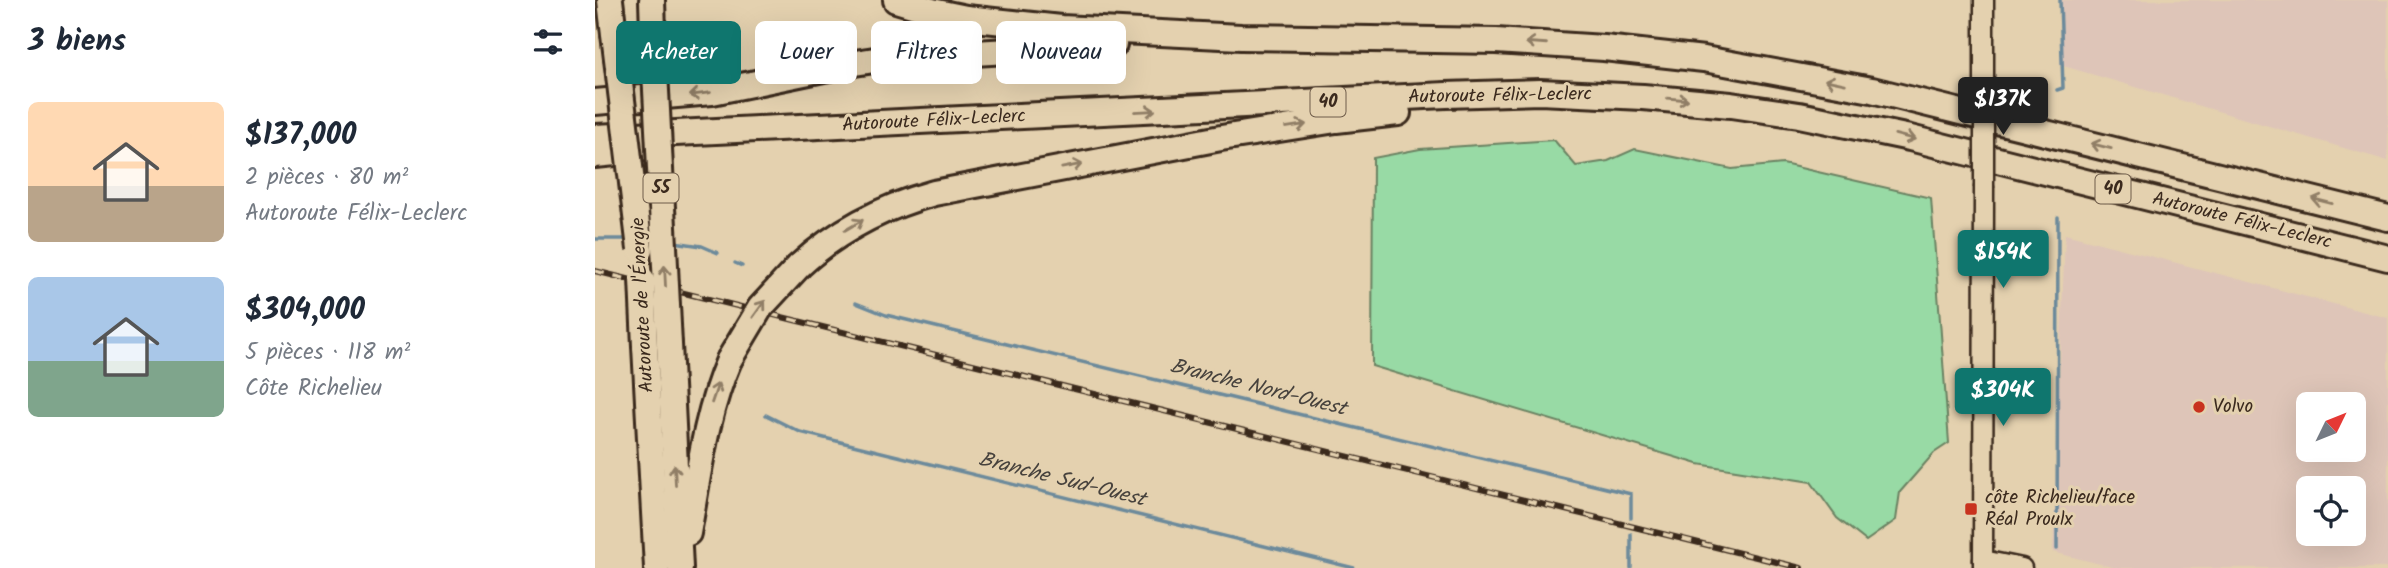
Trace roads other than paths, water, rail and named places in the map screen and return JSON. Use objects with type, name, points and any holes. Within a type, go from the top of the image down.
[{"type":"highway","points":[[610,0],[624,21]]},
{"type":"highway","name":"Autoroute de l'Énergie","points":[[627,0],[630,21]]},
{"type":"highway","name":"Autoroute de l'Énergie","points":[[639,21],[652,0]]},
{"type":"highway","name":"Autoroute Félix-Leclerc","points":[[896,0],[943,14],[1000,23],[1241,37],[1524,42],[1638,51],[1723,62],[1903,97],[2388,218]]},
{"type":"highway","points":[[595,102],[699,94],[848,64],[901,57],[1241,37]]},
{"type":"highway","name":"Autoroute de l'Énergie","points":[[634,84],[640,249],[657,345],[657,568]]},
{"type":"highway","name":"Autoroute de l'Énergie","points":[[636,84],[657,345],[681,568]]},
{"type":"highway","points":[[681,568],[706,424],[716,389],[729,360],[765,302],[799,265],[859,222],[889,208],[935,193],[1172,147],[1310,124],[1580,93]]},
{"type":"highway","name":"Autoroute Félix-Leclerc","points":[[595,138],[1454,95],[1580,93],[1687,100],[1839,122],[2388,258]]},
{"type":"highway","points":[[595,155],[1034,117]]},
{"type":"street","points":[[1984,0],[1984,565],[2022,568]]},
{"type":"waterway","points":[[2057,90],[2063,88],[2060,0]]},
{"type":"waterway","points":[[2057,549],[2058,217]]},
{"type":"waterway","name":"Branche Nord-Ouest","points":[[595,239],[631,239]]},
{"type":"waterway","name":"Branche Nord-Ouest","points":[[674,242],[702,246],[718,253]]},
{"type":"waterway","name":"Branche Nord-Ouest","points":[[735,263],[742,266]]},
{"type":"waterway","name":"Branche Nord-Ouest","points":[[856,303],[886,315],[1631,494],[1631,518]]},
{"type":"waterway","name":"Branche Sud-Ouest","points":[[766,415],[800,432],[1354,568]]},
{"type":"waterway","name":"Branche Nord-Ouest","points":[[1631,534],[1631,568]]},
{"type":"railway","points":[[595,271],[1801,568]]},
{"type":"place","name":"Volvo","points":[[2199,407]]},
{"type":"place","name":"côte Richelieu/face Réal Proulx","points":[[1971,509]]}]
